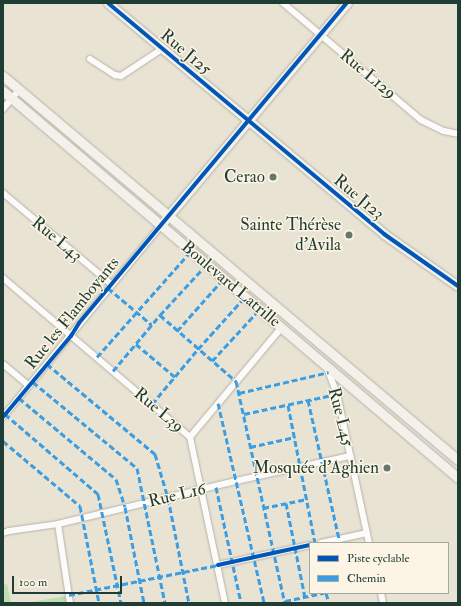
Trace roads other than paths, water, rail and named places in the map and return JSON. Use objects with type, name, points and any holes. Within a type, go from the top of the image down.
[{"type":"main road","name":"Rue J125","points":[[108,3],[248,121]]},
{"type":"main road","points":[[161,225],[347,3]]},
{"type":"main road","name":"Boulevard Latrille","points":[[3,76],[458,460]]},
{"type":"main road","name":"Boulevard Latrille","points":[[3,91],[458,478]]},
{"type":"main road","name":"Rue J123","points":[[248,121],[384,234],[458,286]]},
{"type":"street","name":"Rue L129","points":[[284,3],[422,120],[444,131],[458,134]]},
{"type":"street","points":[[90,58],[115,75],[121,76],[162,49]]},
{"type":"street","points":[[3,109],[19,90]]},
{"type":"street","name":"Rue L43","points":[[3,193],[111,284]]},
{"type":"street","name":"Rue les Flamboyants","points":[[3,417],[161,225]]},
{"type":"street","name":"Rue L39","points":[[3,278],[190,437],[225,603]]},
{"type":"street","points":[[190,437],[282,328]]},
{"type":"street","name":"Rue L45","points":[[324,363],[337,394],[369,542]]},
{"type":"street","points":[[3,364],[29,386]]},
{"type":"street","name":"Rue L16","points":[[3,533],[58,524],[202,489],[350,456]]},
{"type":"street","points":[[58,524],[70,603]]},
{"type":"street","points":[[326,542],[367,533]]},
{"type":"street","points":[[218,566],[309,545]]},
{"type":"place","name":"Cerao","points":[[273,177]]},
{"type":"place","name":"Sainte Thérèse d’Avila","points":[[349,235]]},
{"type":"place","name":"Mosquée d'Aghien","points":[[387,468]]}]
